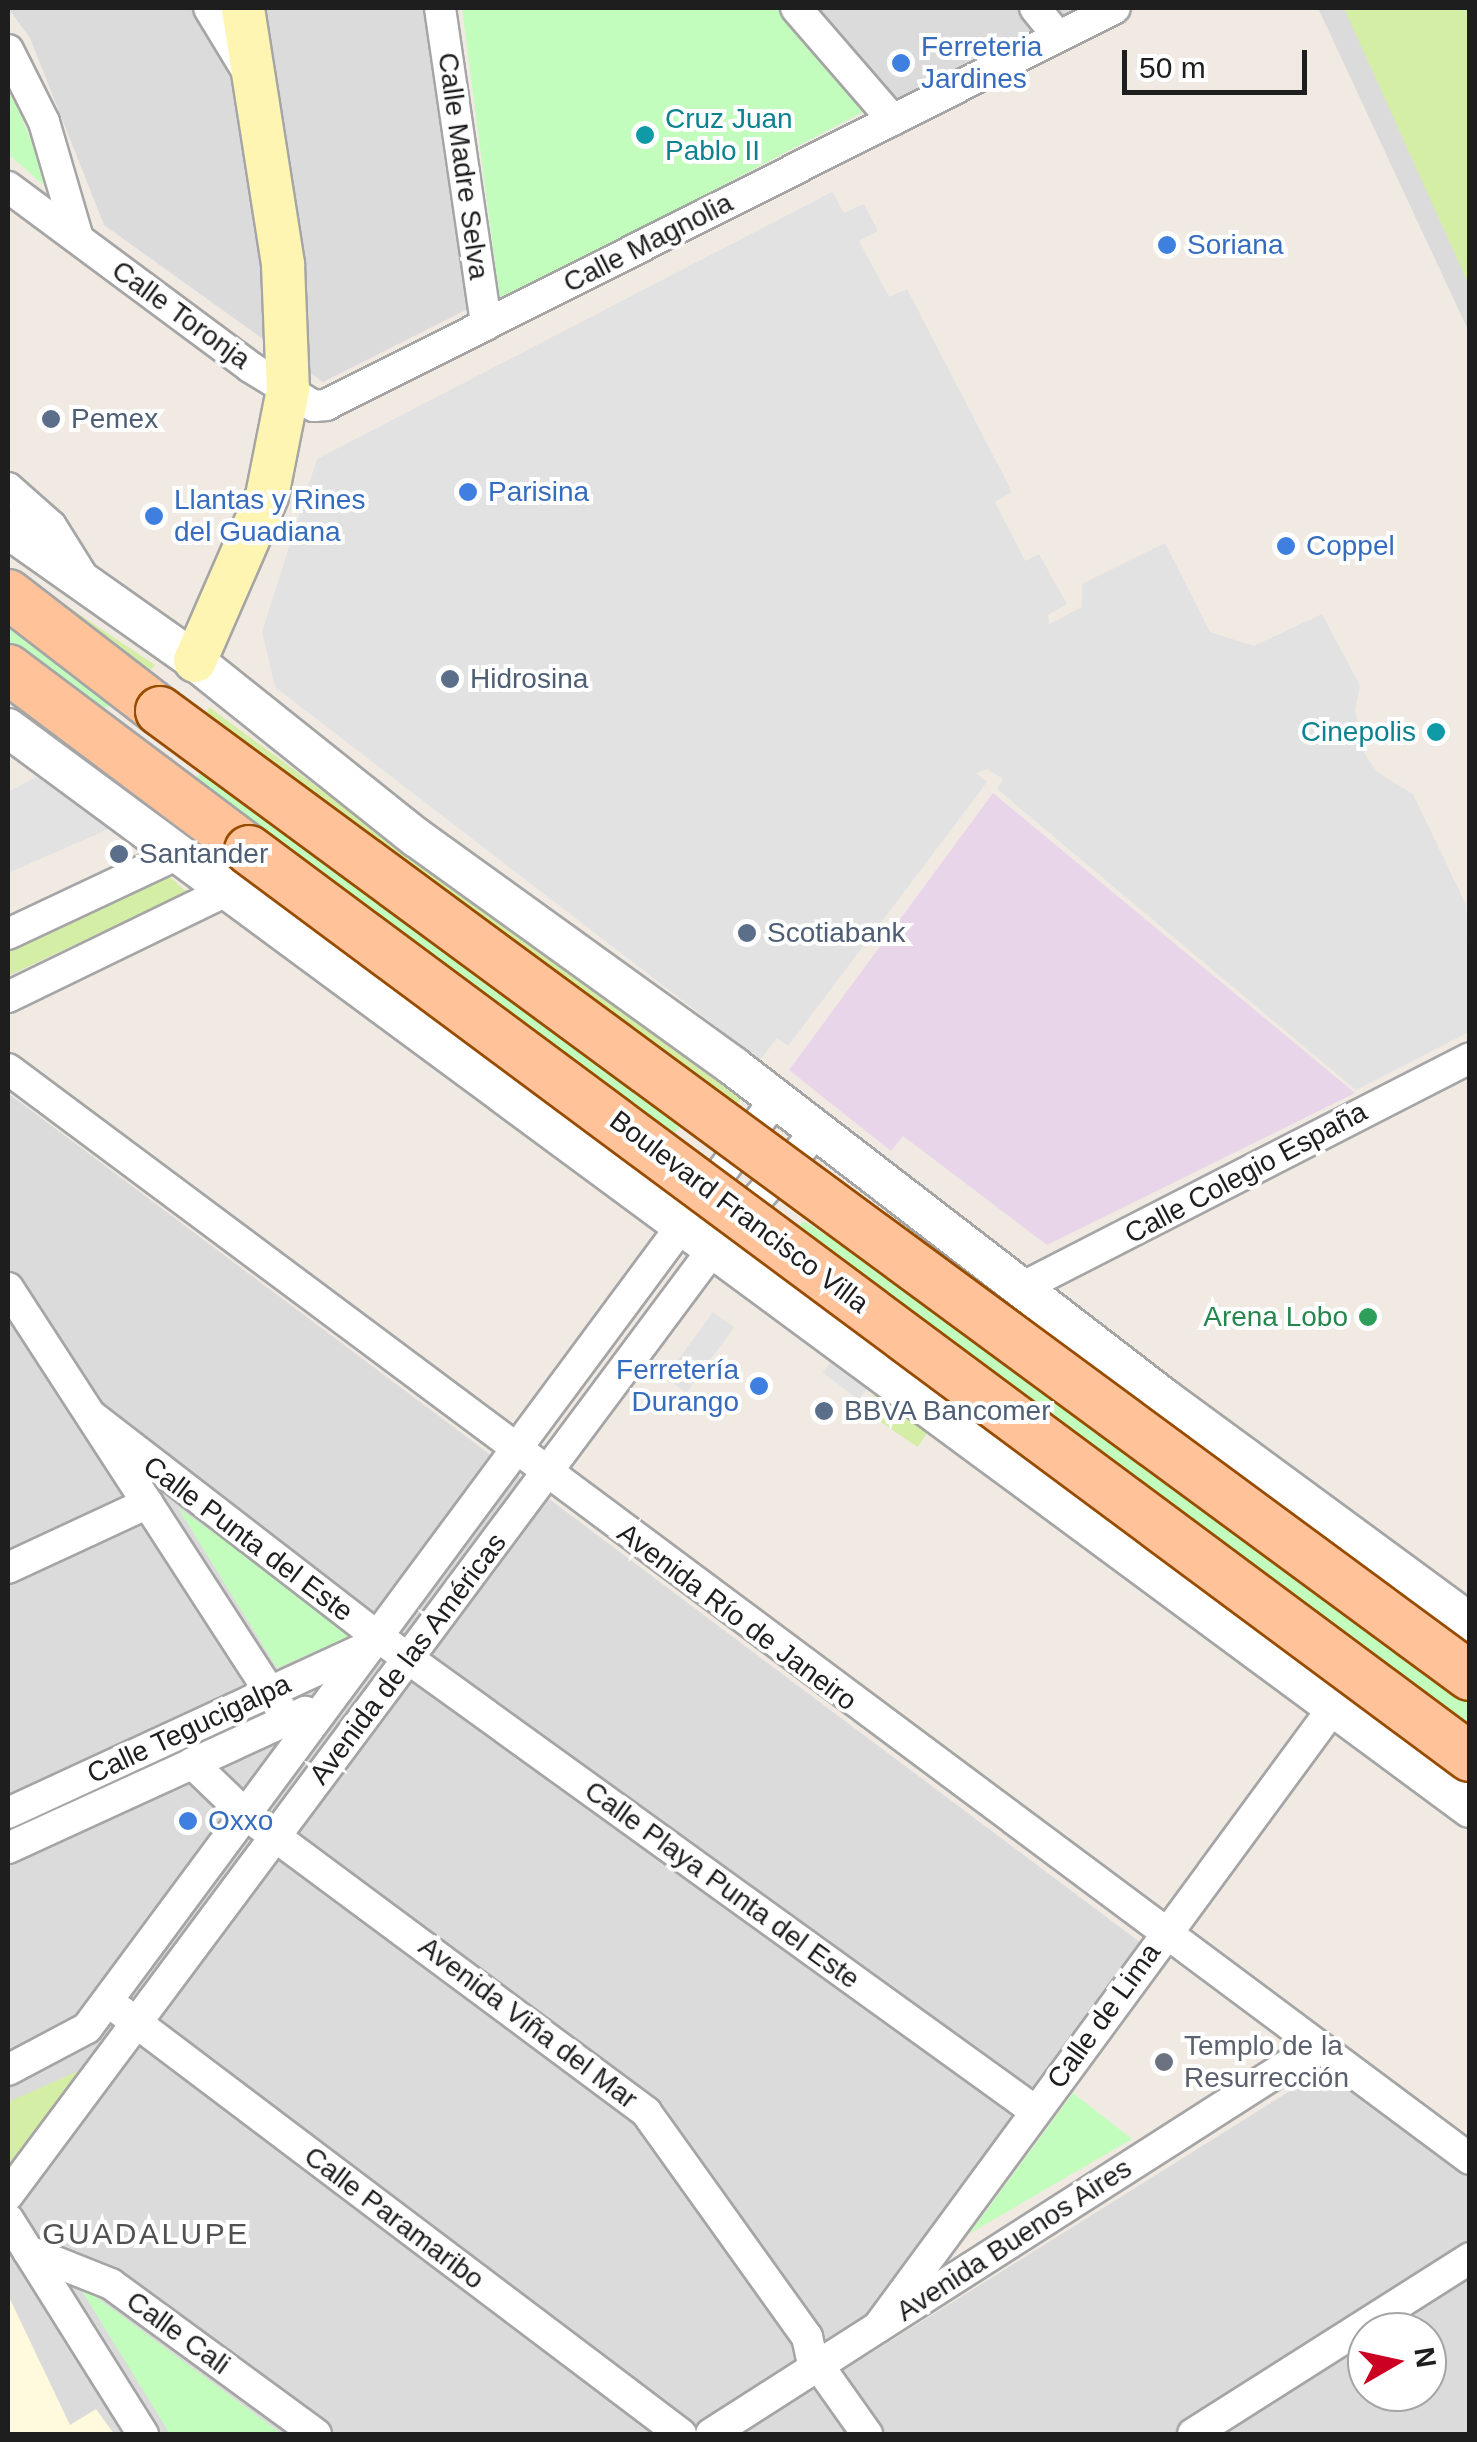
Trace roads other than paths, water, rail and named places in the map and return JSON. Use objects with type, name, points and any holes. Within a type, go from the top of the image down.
[{"type":"main road","points":[[195,661],[267,496],[288,390],[283,264],[243,8]]},
{"type":"main road","points":[[8,594],[1470,1676]]},
{"type":"main road","name":"Boulevard Francisco Villa","points":[[8,668],[1470,1757]]},
{"type":"street","points":[[209,8],[255,84]]},
{"type":"street","name":"Calle Madre Selva","points":[[440,8],[486,325]]},
{"type":"street","points":[[796,8],[893,120]]},
{"type":"street","points":[[1034,8],[1058,36]]},
{"type":"street","name":"Calle Magnolia","points":[[288,390],[314,406],[326,405],[1115,8]]},
{"type":"street","points":[[8,50],[44,122],[77,236]]},
{"type":"street","name":"Calle Toronja","points":[[8,187],[288,390]]},
{"type":"street","points":[[8,488],[51,526],[87,584]]},
{"type":"street","points":[[8,529],[195,661],[417,838],[818,1131],[1021,1288],[1470,1623]]},
{"type":"street","name":"Boulevard Francisco Villa","points":[[8,728],[24,761],[176,856],[1470,1808]]},
{"type":"street","points":[[8,934],[176,856]]},
{"type":"street","points":[[8,996],[222,893]]},
{"type":"street","name":"Calle Colegio España","points":[[1021,1288],[1470,1058]]},
{"type":"street","name":"Avenida Río de Janeiro","points":[[8,1070],[545,1475],[1470,2159]]},
{"type":"street","name":"Avenida de las Américas","points":[[8,2070],[88,2028],[775,1100]]},
{"type":"street","name":"Avenida de las Américas","points":[[8,2195],[713,1248],[818,1131]]},
{"type":"street","points":[[8,1288],[20,1332],[92,1416],[288,1720]]},
{"type":"street","name":"Calle Punta del Este","points":[[92,1416],[373,1641],[408,1658]]},
{"type":"street","points":[[8,1568],[148,1504]]},
{"type":"street","name":"Calle Tegucigalpa","points":[[8,1813],[373,1641]]},
{"type":"street","name":"Calle Playa Punta del Este","points":[[408,1658],[1035,2111]]},
{"type":"street","name":"Calle Tegucigalpa","points":[[8,1848],[329,1701]]},
{"type":"street","name":"Calle de Lima","points":[[878,2327],[1163,1934],[1333,1708]]},
{"type":"street","name":"Avenida Viña del Mar","points":[[192,1764],[246,1814],[646,2112],[806,2337],[890,2434]]},
{"type":"street","name":"Calle Paramaribo","points":[[108,2000],[681,2434]]},
{"type":"street","name":"Avenida Buenos Aires","points":[[711,2434],[1316,2047]]},
{"type":"street","points":[[8,2219],[143,2434]]},
{"type":"street","name":"Calle Cali","points":[[28,2251],[112,2284],[316,2434]]},
{"type":"street","points":[[1194,2434],[1470,2258]]},
{"type":"street","name":"Avenida Viña del Mar","points":[[826,2362],[867,2434]]},
{"type":"place","name":"Ferreteria Jardines","points":[[901,63]]},
{"type":"place","name":"Cruz Juan Pablo II","points":[[645,135]]},
{"type":"place","name":"Soriana","points":[[1167,245]]},
{"type":"place","name":"Pemex","points":[[51,419]]},
{"type":"place","name":"Parisina","points":[[468,492]]},
{"type":"place","name":"Llantas y Rines del Guadiana","points":[[154,516]]},
{"type":"place","name":"Coppel","points":[[1286,546]]},
{"type":"place","name":"Hidrosina","points":[[450,679]]},
{"type":"place","name":"Cinepolis","points":[[1436,732]]},
{"type":"place","name":"Santander","points":[[119,854]]},
{"type":"place","name":"Scotiabank","points":[[747,933]]},
{"type":"place","name":"Arena Lobo","points":[[1368,1317]]},
{"type":"place","name":"Ferretería Durango","points":[[759,1386]]},
{"type":"place","name":"BBVA Bancomer","points":[[824,1411]]},
{"type":"place","name":"Oxxo","points":[[188,1821]]},
{"type":"place","name":"Templo de la Resurrección","points":[[1164,2062]]},
{"type":"district","name":"GUADALUPE","points":[[146,2234]]}]
